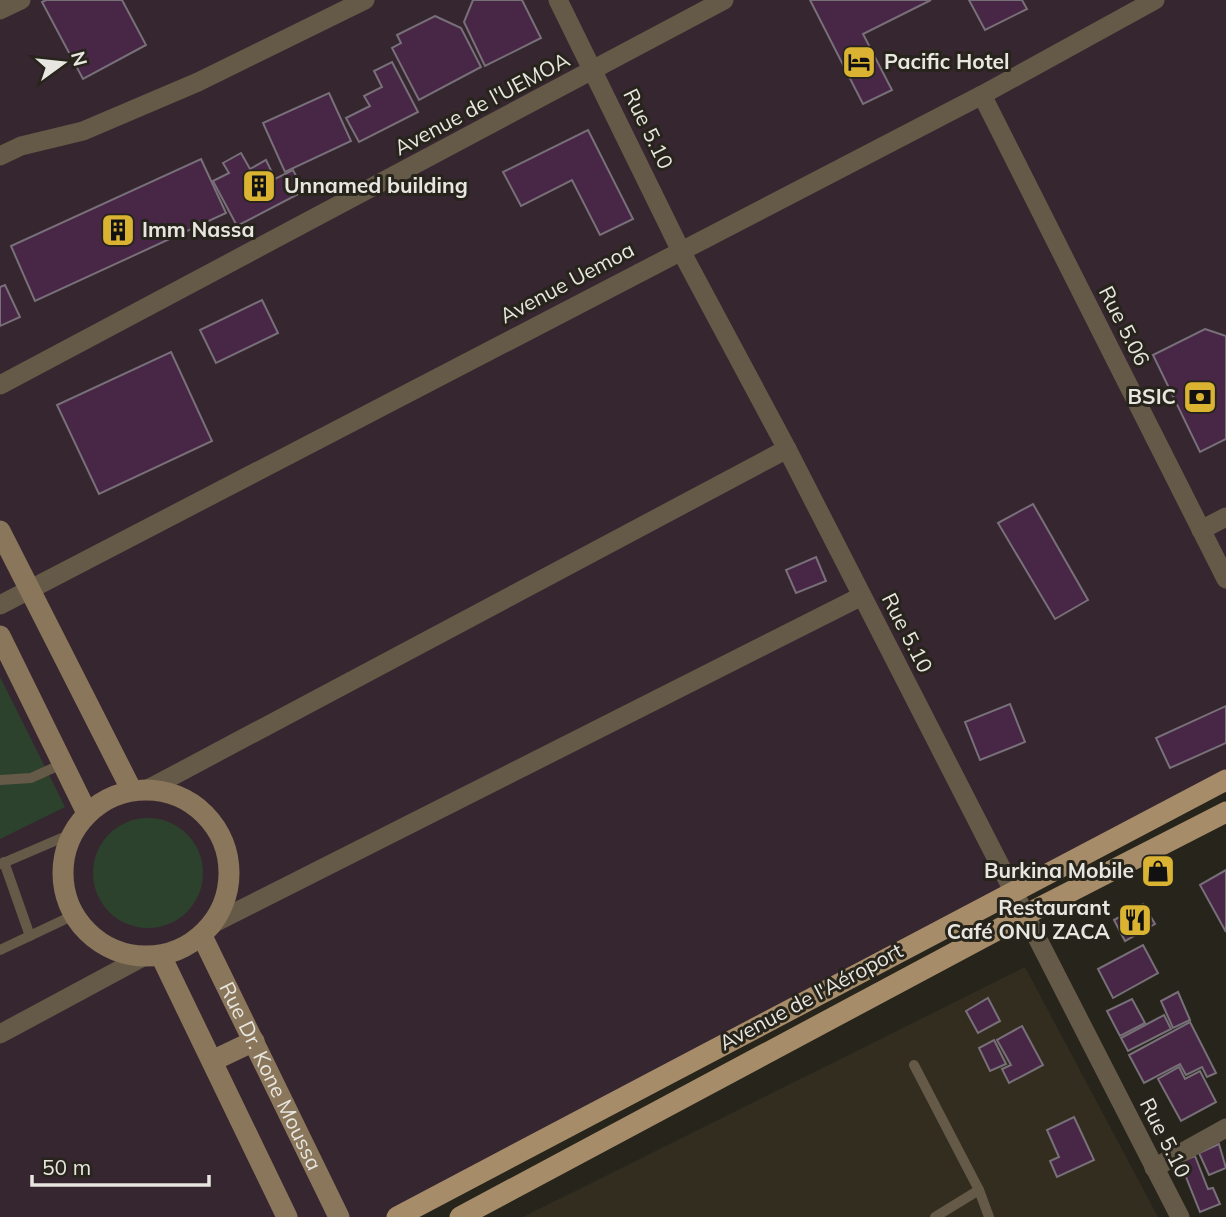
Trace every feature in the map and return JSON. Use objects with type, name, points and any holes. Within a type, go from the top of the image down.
[{"type":"main road","name":"Avenue de l'Aéroport","points":[[397,1217],[1226,780]]},
{"type":"main road","name":"Avenue de l'Aéroport","points":[[460,1217],[1025,915],[1226,811]]},
{"type":"street","points":[[0,10],[21,0]]},
{"type":"street","points":[[0,156],[21,146],[83,131],[198,82],[366,0]]},
{"type":"street","name":"Rue 5.10","points":[[558,0],[680,249],[787,449],[1180,1217]]},
{"type":"street","name":"Avenue de l'UEMOA","points":[[0,385],[724,0]]},
{"type":"street","name":"Avenue Uemoa","points":[[0,605],[982,94],[1156,0]]},
{"type":"street","name":"Rue 5.06","points":[[982,94],[1226,579]]},
{"type":"street","points":[[152,956],[116,951],[92,937],[74,915],[64,889],[63,861],[71,834],[86,813],[107,798],[141,789],[787,449]]},
{"type":"street","points":[[1201,530],[1226,517]]},
{"type":"street","points":[[0,531],[30,591],[141,789],[193,803],[222,837],[230,881],[208,930]]},
{"type":"street","points":[[0,1034],[152,956],[183,949],[208,930],[862,596]]},
{"type":"street","points":[[0,636],[5,659],[86,813]]},
{"type":"street","name":"Rue Dr. Kone Moussa","points":[[208,930],[254,1041],[339,1217]]},
{"type":"street","points":[[152,956],[212,1060],[287,1217]]},
{"type":"street","points":[[212,1060],[254,1041]]},
{"type":"street","points":[[1154,1168],[1226,1128]]},
{"type":"lane","points":[[0,780],[32,778],[62,764]]},
{"type":"lane","points":[[30,936],[2,863],[71,834]]},
{"type":"lane","points":[[0,950],[74,915]]},
{"type":"lane","points":[[914,1065],[979,1190],[989,1217]]},
{"type":"lane","points":[[935,1217],[979,1190]]},
{"type":"shaded area","points":[[0,0],[1226,0],[1226,780],[397,1217],[0,1217]]},
{"type":"shaded area","points":[[1025,967],[1158,1217],[523,1217]]},
{"type":"green space","points":[[0,677],[65,807],[0,839]]},
{"type":"green space","points":[[148,818],[169,822],[187,834],[199,852],[203,873],[199,894],[187,912],[169,924],[148,928],[127,924],[109,912],[97,894],[93,873],[97,852],[109,834],[127,822]]},
{"type":"building","points":[[122,0],[146,45],[83,79],[42,2]]},
{"type":"building","points":[[473,0],[522,0],[541,38],[485,66],[464,22]]},
{"type":"building","name":"Pacific Hotel","points":[[810,0],[931,0],[863,34],[892,90],[863,104]]},
{"type":"building","name":"Pacific Hotel","points":[[969,0],[1022,0],[1027,9],[985,30]]},
{"type":"building","points":[[435,16],[461,28],[481,67],[419,100],[392,48],[401,43],[397,35]]},
{"type":"building","points":[[392,62],[418,112],[359,142],[346,118],[370,106],[364,96],[382,87],[374,71]]},
{"type":"building","points":[[329,93],[351,141],[285,172],[263,123]]},
{"type":"building","points":[[588,130],[633,219],[600,235],[572,180],[521,206],[503,172]]},
{"type":"building","name":"Unnamed building","points":[[241,153],[250,169],[266,160],[275,179],[293,170],[304,191],[237,226],[213,181],[229,173],[223,163]]},
{"type":"building","name":"Imm Nassa","points":[[201,159],[226,213],[35,301],[11,246]]},
{"type":"building","points":[[5,285],[20,317],[0,326],[0,287]]},
{"type":"building","points":[[262,300],[278,333],[216,363],[200,330]]},
{"type":"building","name":"BSIC","points":[[1205,329],[1226,336],[1226,439],[1200,452],[1153,355]]},
{"type":"building","points":[[171,352],[212,441],[99,494],[57,405]]},
{"type":"building","points":[[1033,504],[1088,600],[1055,619],[998,523]]},
{"type":"building","points":[[816,557],[826,581],[796,593],[786,570]]},
{"type":"building","points":[[1010,704],[1025,742],[980,760],[965,722]]},
{"type":"building","points":[[1226,706],[1226,743],[1170,768],[1156,738]]},
{"type":"building","points":[[1226,870],[1226,932],[1200,885]]},
{"type":"building","points":[[1143,904],[1155,924],[1125,941],[1114,920]]},
{"type":"building","points":[[1143,945],[1158,973],[1113,998],[1098,969]]},
{"type":"building","points":[[1178,992],[1190,1020],[1173,1028],[1161,1001]]},
{"type":"building","points":[[988,998],[1000,1021],[978,1033],[966,1011]]},
{"type":"building","points":[[1132,999],[1145,1023],[1120,1036],[1107,1011]]},
{"type":"building","points":[[1164,1015],[1171,1029],[1128,1051],[1121,1038]]},
{"type":"building","points":[[1190,1022],[1216,1073],[1207,1077],[1202,1067],[1186,1075],[1180,1064],[1144,1083],[1129,1055]]},
{"type":"building","points":[[1022,1026],[1043,1065],[1009,1083],[1002,1069],[1011,1065],[997,1040]]},
{"type":"building","points":[[994,1040],[1006,1064],[990,1071],[979,1048]]},
{"type":"building","points":[[1179,1067],[1185,1079],[1200,1071],[1216,1102],[1181,1121],[1158,1079]]},
{"type":"building","points":[[1074,1117],[1094,1160],[1057,1177],[1050,1161],[1059,1157],[1047,1130]]},
{"type":"building","points":[[1219,1144],[1226,1168],[1209,1175],[1199,1153]]},
{"type":"building","points":[[1195,1156],[1208,1189],[1213,1188],[1220,1204],[1200,1212],[1180,1162]]},
{"type":"place","name":"Pacific Hotel","points":[[859,62]]},
{"type":"place","name":"Unnamed building","points":[[259,186]]},
{"type":"place","name":"Imm Nassa","points":[[118,230]]},
{"type":"place","name":"BSIC","points":[[1200,397]]},
{"type":"place","name":"Burkina Mobile","points":[[1158,871]]},
{"type":"place","name":"Restaurant Café ONU ZACA","points":[[1135,920]]}]
